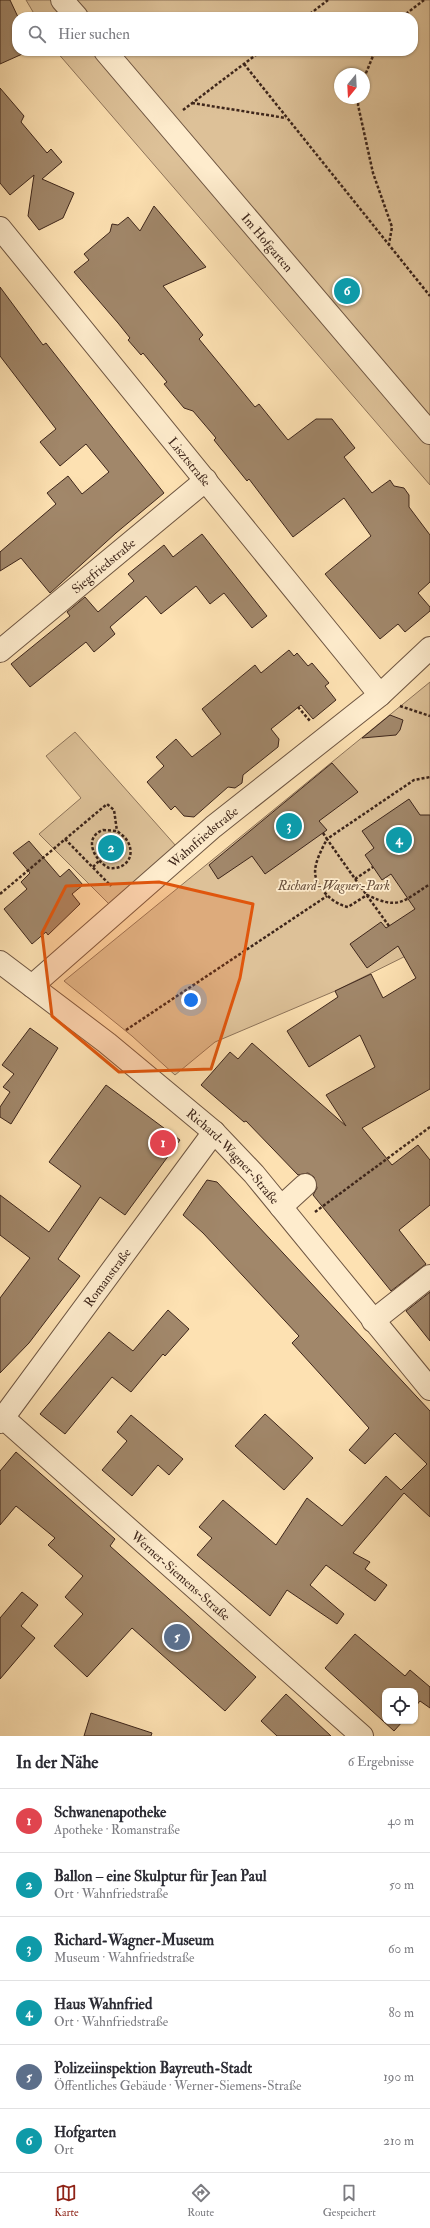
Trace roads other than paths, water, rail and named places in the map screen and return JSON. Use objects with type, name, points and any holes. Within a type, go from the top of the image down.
[{"type":"street","points":[[62,0],[73,12]]},
{"type":"street","name":"Im Hofgarten","points":[[109,56],[430,434]]},
{"type":"street","name":"Lisztstraße","points":[[0,228],[380,695]]},
{"type":"street","name":"Siegfriedstraße","points":[[0,651],[206,480]]},
{"type":"street","name":"Wahnfriedstraße","points":[[32,986],[213,827],[380,695],[430,648]]},
{"type":"street","name":"Richard-Wagner-Straße","points":[[2,966],[32,986],[107,1043],[214,1132],[254,1174],[373,1321],[430,1388]]},
{"type":"street","name":"Romanstraße","points":[[1,1418],[214,1132]]},
{"type":"street","points":[[287,1215],[305,1185]]},
{"type":"street","points":[[373,1321],[430,1276]]},
{"type":"street","name":"Werner-Siemens-Straße","points":[[1,1418],[362,1736]]},
{"type":"place","name":"Hofgarten","points":[[347,291]]},
{"type":"place","name":"Richard-Wagner-Museum","points":[[289,826]]},
{"type":"place","name":"Haus Wahnfried","points":[[399,840]]},
{"type":"place","name":"Ballon – eine Skulptur für Jean Paul","points":[[111,848]]},
{"type":"place","name":"Schwanenapotheke","points":[[163,1143]]},
{"type":"place","name":"Polizeiinspektion Bayreuth-Stadt","points":[[177,1637]]},
{"type":"park label","name":"Richard-Wagner-Park","points":[[334,885]]}]
